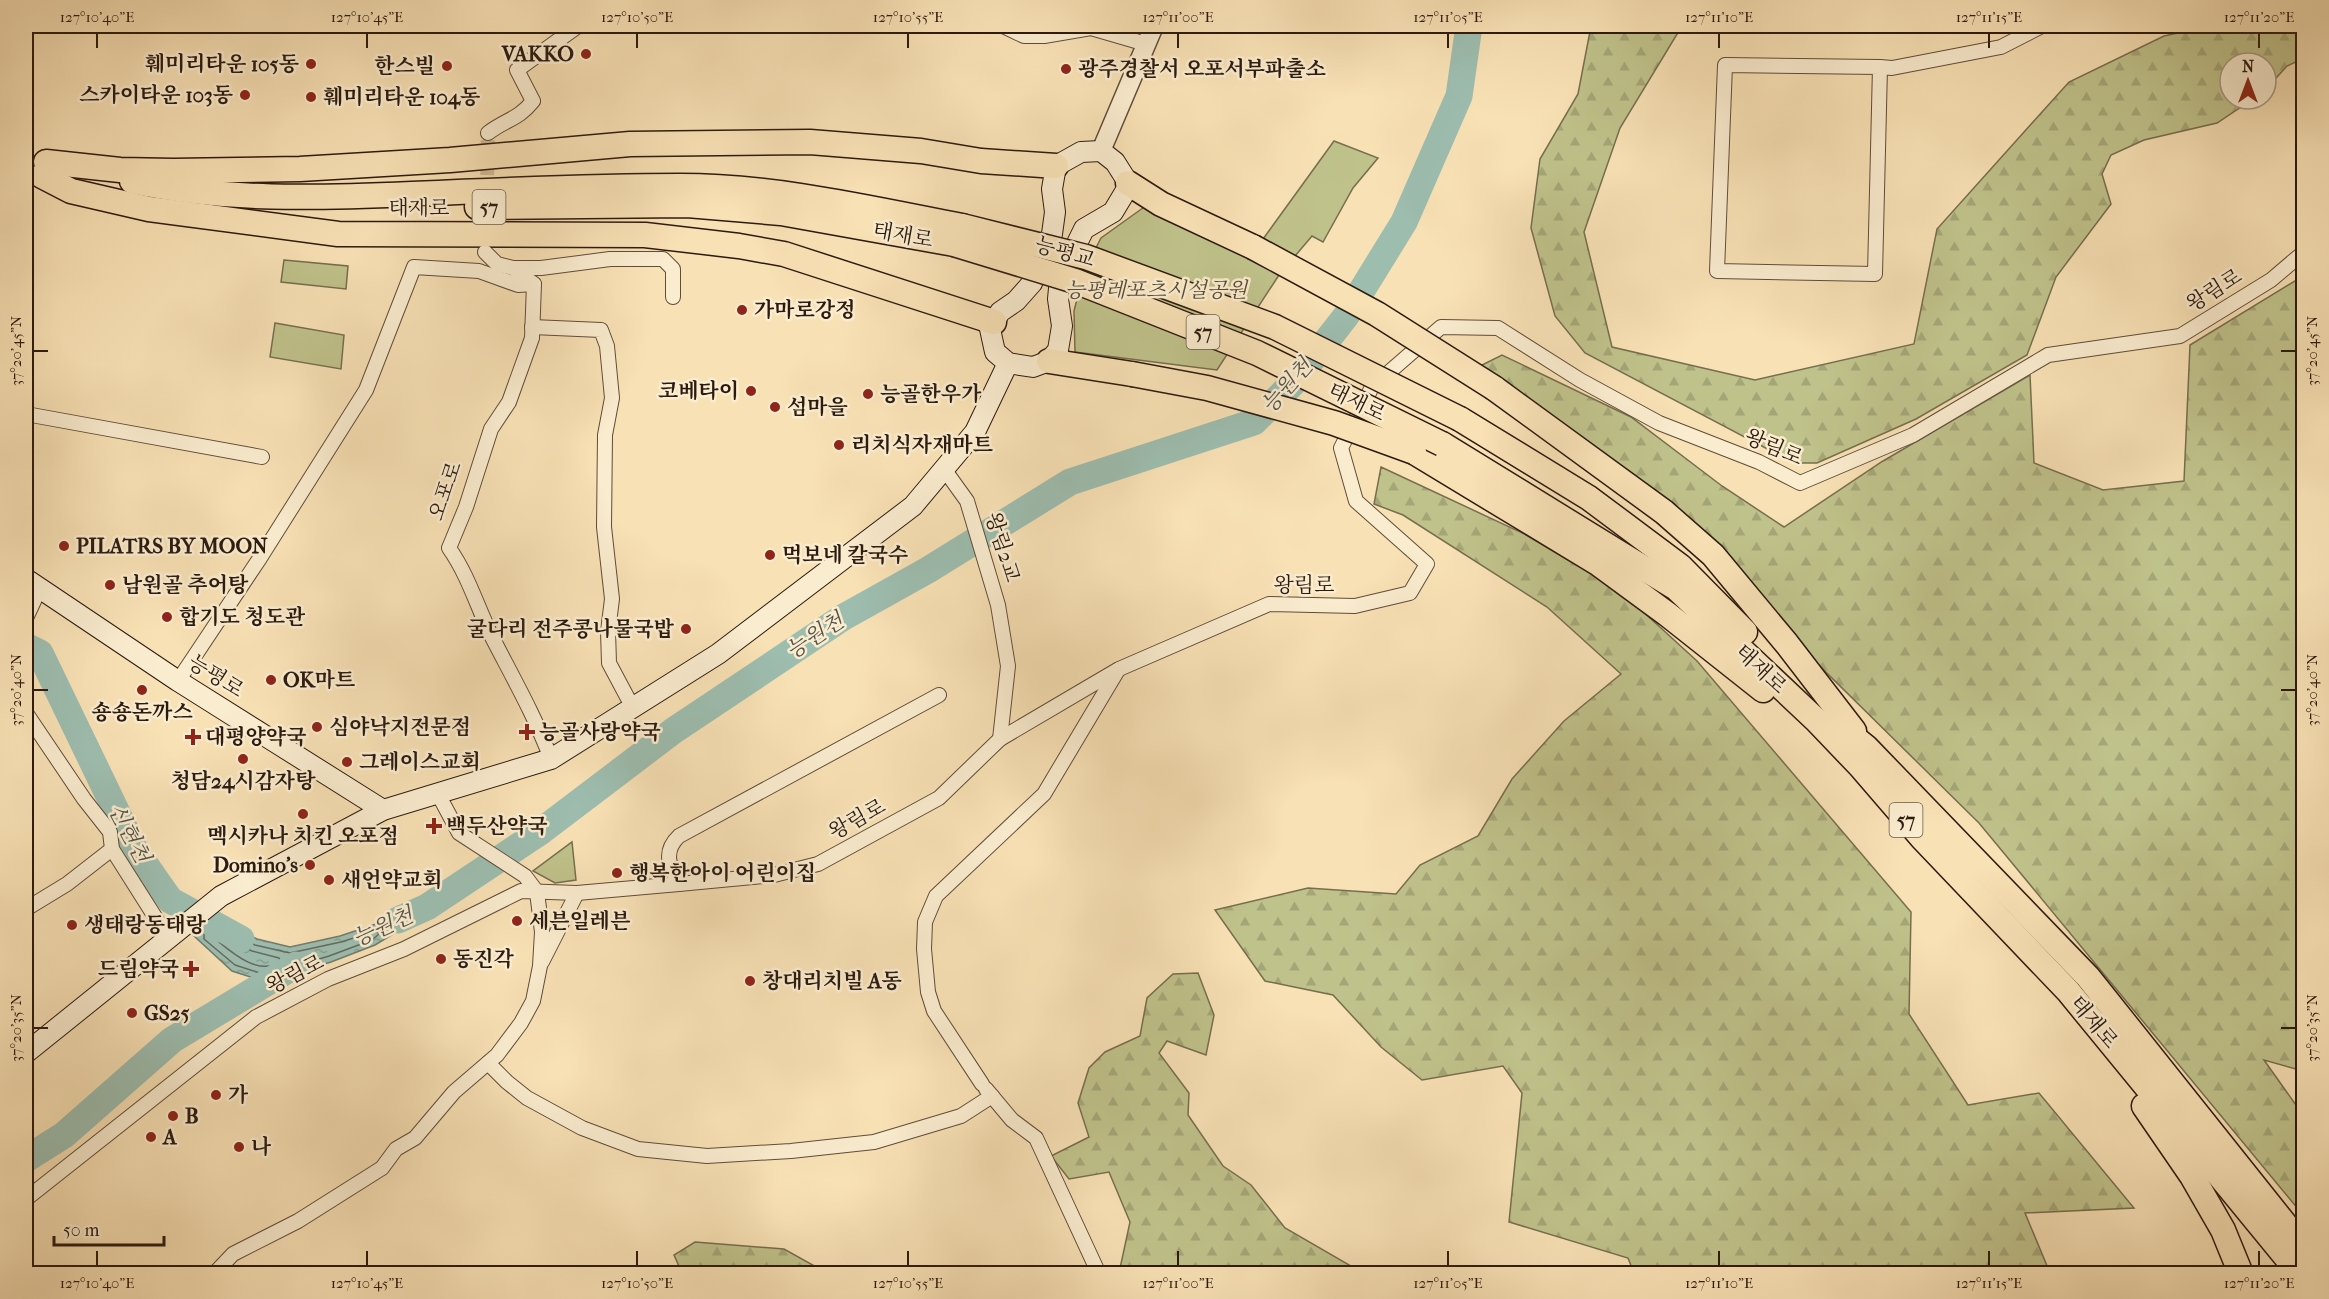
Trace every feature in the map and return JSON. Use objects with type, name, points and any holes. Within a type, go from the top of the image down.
[{"type":"highway","points":[[35,167],[173,171],[300,169],[450,160],[630,144],[810,142],[921,151],[981,161],[1056,166]]},
{"type":"highway","points":[[35,167],[71,191],[149,209],[338,234],[645,235],[739,246],[784,254],[994,322]]},
{"type":"highway","name":"태재로","points":[[35,167],[173,190],[222,195],[307,198],[607,186],[683,186],[786,193],[958,235],[1246,349],[1442,444],[1676,588],[1816,720],[1863,756],[1922,838],[2068,991],[2301,1274]]},
{"type":"highway","points":[[1128,183],[1161,204],[1253,247],[1377,314],[1494,388],[1664,512],[1713,555],[1787,644],[1863,756]]},
{"type":"highway","name":"능평교","points":[[958,235],[1086,257],[1275,327],[1460,419]]},
{"type":"highway","points":[[1049,361],[1219,391],[1334,423],[1414,452],[1599,564],[1863,756]]},
{"type":"highway","name":"태재로","points":[[1460,419],[1589,498],[1680,566],[1863,756],[2088,977],[2304,1248]]},
{"type":"highway","points":[[2068,991],[2193,1176],[2223,1230],[2241,1274]]},
{"type":"main road","points":[[1101,151],[1115,162],[1128,183],[1113,212],[1084,229],[1060,278],[1058,298],[1062,326],[1059,350],[1049,361],[1033,367],[1008,363],[995,352],[990,329],[1000,312],[1016,302],[1032,284],[1052,234],[1055,212],[1052,189],[1056,166],[1082,152],[1101,151]]},
{"type":"main road","points":[[26,1053],[220,896],[383,810],[551,759],[718,654],[913,506],[975,432],[1008,363]]},
{"type":"main road","name":"능평로","points":[[33,584],[178,681],[383,810]]},
{"type":"street","points":[[488,132],[500,123],[522,115],[533,101],[517,70],[578,26]]},
{"type":"street","points":[[1003,26],[1024,36],[1044,36],[1091,28],[1146,44]]},
{"type":"street","points":[[1101,151],[1154,26]]},
{"type":"street","points":[[1880,67],[1875,274],[1717,272],[1725,65],[1880,67],[1892,68],[2001,47],[2042,26]]},
{"type":"street","points":[[485,252],[497,264],[513,268],[541,268],[610,259],[663,259],[672,269],[673,297]]},
{"type":"street","name":"왕림로","points":[[26,1199],[256,1017],[328,979],[404,949],[521,891],[577,893],[679,884],[774,875],[819,864],[939,798],[1000,739],[1119,669],[1269,604],[1355,606],[1410,593],[1427,564],[1356,501],[1341,448],[1372,387],[1441,327],[1498,328],[1580,380],[1659,423],[1759,462],[1800,483],[1913,435],[2048,355],[2180,336],[2271,280],[2304,252]]},
{"type":"street","points":[[178,681],[265,550],[366,390],[414,267],[479,271],[518,285],[534,284]]},
{"type":"street","points":[[513,268],[534,284]]},
{"type":"street","name":"오포로","points":[[534,284],[532,338],[509,402],[491,429],[466,507],[449,548],[463,569],[490,633],[543,736],[551,759]]},
{"type":"street","points":[[532,327],[601,330],[607,346],[612,398],[605,435],[604,527],[612,599],[608,631],[609,663],[633,708]]},
{"type":"street","points":[[26,414],[262,457]]},
{"type":"street","name":"왕림2교","points":[[944,469],[967,501],[998,605],[1008,666],[1000,739]]},
{"type":"street","points":[[26,618],[33,584]]},
{"type":"street","points":[[1099,1274],[1035,1138],[1012,1120],[981,1083],[934,1011],[928,992],[925,922],[936,896],[1044,794],[1119,669]]},
{"type":"street","points":[[679,884],[669,864],[668,853],[679,836],[939,695]]},
{"type":"street","points":[[26,713],[84,799],[110,832],[112,849],[169,939]]},
{"type":"street","points":[[214,1274],[233,1254],[298,1221],[381,1168],[396,1149],[415,1138],[454,1092],[488,1063],[513,1036],[532,1001],[540,966],[542,932],[537,892],[525,876],[459,833],[438,794]]},
{"type":"street","points":[[26,909],[67,884],[112,849]]},
{"type":"street","points":[[540,966],[577,893]]},
{"type":"street","points":[[488,1063],[528,1098],[582,1128],[638,1149],[706,1156],[791,1151],[874,1142],[961,1116],[992,1096]]},
{"type":"green space","points":[[1591,26],[1682,26],[1620,128],[1584,232],[1612,347],[1755,380],[1914,344],[1937,229],[2069,82],[2164,36],[2209,26],[2303,26],[2304,58],[2287,66],[2278,76],[2278,51],[2218,51],[2218,111],[2235,111],[2217,123],[2144,140],[2111,155],[2102,174],[2111,204],[2056,277],[2027,355],[1916,419],[1817,463],[1794,463],[1585,353],[1555,316],[1531,228],[1540,159],[1578,94]]},
{"type":"green space","name":"능평레포츠시설공원","points":[[1334,141],[1378,158],[1353,188],[1323,242],[1312,236],[1279,275],[1217,370],[1075,352],[1074,311],[1084,271],[1101,238],[1147,205],[1250,257]]},
{"type":"green space","points":[[284,260],[348,266],[346,289],[281,282]]},
{"type":"green space","points":[[2303,276],[2303,1071],[2264,1060],[2303,1115],[2303,1215],[1979,823],[1769,616],[1480,366],[1502,355],[1631,417],[1722,486],[1784,527],[1883,461],[2030,375],[2034,463],[2103,490],[2184,481],[2190,345]]},
{"type":"green space","points":[[275,323],[344,335],[341,369],[270,357]]},
{"type":"green space","points":[[1381,467],[1593,566],[1697,661],[1911,912],[1909,1014],[1968,1105],[2039,1093],[2134,1208],[2025,1213],[2050,1273],[1634,1273],[1628,1258],[1509,1222],[1522,1093],[1503,1066],[1422,1080],[1381,1047],[1333,995],[1265,981],[1215,910],[1308,888],[1396,894],[1420,865],[1478,836],[1512,779],[1564,721],[1621,674],[1547,607],[1403,515],[1374,504]]},
{"type":"green space","points":[[26,647],[40,653],[75,730],[62,704],[32,665],[26,662]]},
{"type":"green space","points":[[572,842],[576,880],[555,883],[533,871]]},
{"type":"green space","points":[[1198,973],[1214,1015],[1206,1055],[1167,1041],[1159,1053],[1189,1093],[1188,1115],[1223,1166],[1251,1185],[1285,1228],[1363,1273],[1119,1273],[1130,1222],[1109,1172],[1069,1179],[1051,1156],[1089,1137],[1078,1103],[1089,1068],[1105,1052],[1140,1036],[1147,998],[1173,974]]},
{"type":"green space","points":[[695,1242],[784,1249],[827,1273],[682,1273],[674,1255]]},
{"type":"water","points":[[455,888],[423,916],[375,945],[331,962],[266,982],[232,971],[193,935],[215,918],[257,939],[290,947],[340,936],[427,907]]},
{"type":"water","points":[[164,892],[171,893],[188,904],[175,912]]},
{"type":"waterway","name":"능원천","points":[[398,920],[427,907],[540,832],[673,731],[842,618],[928,570],[1070,482],[1254,422],[1296,380],[1346,316],[1404,222],[1459,96],[1469,26]]},
{"type":"waterway","name":"신현천","points":[[26,646],[40,653],[135,850],[170,900],[241,939]]},
{"type":"waterway","name":"능원천","points":[[26,1159],[64,1135],[172,1040],[296,965]]},
{"type":"tunnel","points":[[486,238],[488,133]]},
{"type":"place","name":"VAKKO","points":[[586,54]]},
{"type":"place","name":"훼미리타운 105동","points":[[311,64]]},
{"type":"place","name":"한스빌","points":[[447,66]]},
{"type":"place","name":"광주경찰서 오포서부파출소","points":[[1066,69]]},
{"type":"place","name":"스카이타운 103동","points":[[245,95]]},
{"type":"place","name":"훼미리타운 104동","points":[[311,97]]},
{"type":"place","name":"가마로강정","points":[[742,310]]},
{"type":"place","name":"코베타이","points":[[751,391]]},
{"type":"place","name":"능골한우가","points":[[868,394]]},
{"type":"place","name":"섬마을","points":[[775,407]]},
{"type":"place","name":"리치식자재마트","points":[[839,445]]},
{"type":"place","name":"PILATRS BY MOON","points":[[64,546]]},
{"type":"place","name":"먹보네 칼국수","points":[[770,555]]},
{"type":"place","name":"남원골 추어탕","points":[[110,585]]},
{"type":"place","name":"합기도 청도관","points":[[167,617]]},
{"type":"place","name":"굴다리 전주콩나물국밥","points":[[686,629]]},
{"type":"place","name":"OK마트","points":[[271,680]]},
{"type":"place","name":"숑숑돈까스","points":[[142,690]]},
{"type":"place","name":"심야낙지전문점","points":[[317,727]]},
{"type":"place","name":"능골사랑약국","points":[[527,732]]},
{"type":"place","name":"대평양약국","points":[[193,737]]},
{"type":"place","name":"청담24시감자탕","points":[[243,759]]},
{"type":"place","name":"그레이스교회","points":[[347,762]]},
{"type":"place","name":"멕시카나 치킨 오포점","points":[[303,814]]},
{"type":"place","name":"백두산약국","points":[[434,826]]},
{"type":"place","name":"Domino's","points":[[310,865]]},
{"type":"place","name":"행복한아이 어린이집","points":[[617,873]]},
{"type":"place","name":"새언약교회","points":[[329,880]]},
{"type":"place","name":"세븐일레븐","points":[[517,921]]},
{"type":"place","name":"생태랑동태랑","points":[[72,925]]},
{"type":"place","name":"동진각","points":[[441,959]]},
{"type":"place","name":"드림약국","points":[[191,969]]},
{"type":"place","name":"창대리치빌 A동","points":[[750,981]]},
{"type":"place","name":"GS25","points":[[132,1013]]},
{"type":"place","name":"가","points":[[216,1095]]},
{"type":"place","name":"B","points":[[173,1116]]},
{"type":"place","name":"A","points":[[151,1137]]},
{"type":"place","name":"나","points":[[239,1147]]}]
